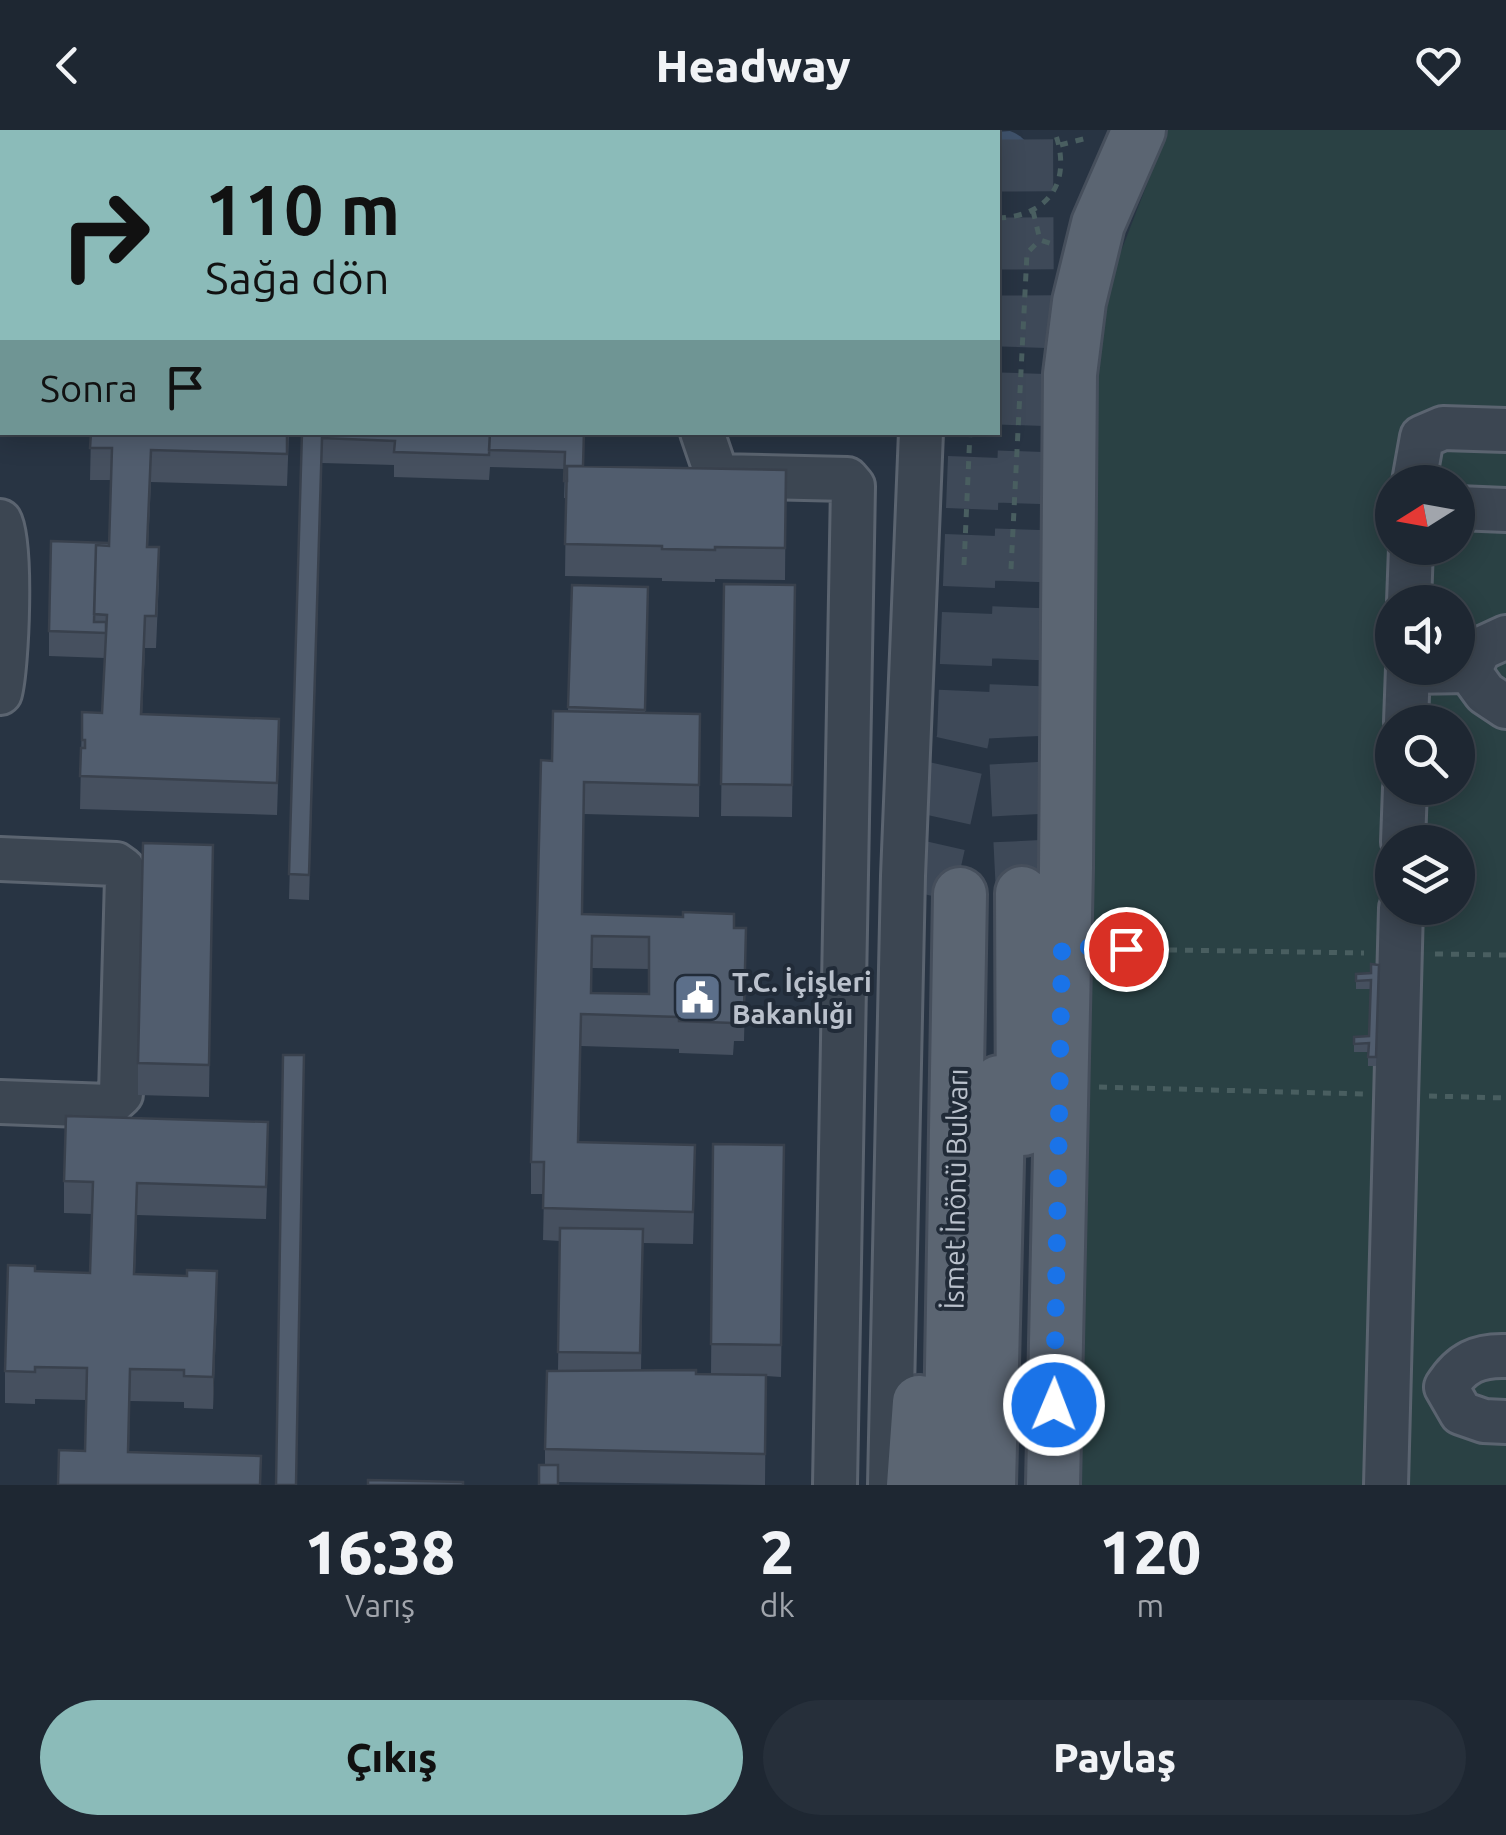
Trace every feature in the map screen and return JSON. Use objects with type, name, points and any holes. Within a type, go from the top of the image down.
[{"type":"main road","points":[[1053,1485],[1066,868],[1070,374],[1079,302],[1117,133]]},
{"type":"main road","points":[[913,1485],[979,894]]},
{"type":"main road","points":[[979,894],[1024,1485]]},
{"type":"main road","name":"İsmet İnönü Bulvarı","points":[[950,1485],[979,894]]},
{"type":"main road","name":"İsmet İnönü Bulvarı","points":[[979,894],[990,1485]]},
{"type":"lane","points":[[1417,465],[1422,437],[1442,428],[1506,430]]},
{"type":"lane","points":[[703,435],[717,476],[847,480],[854,486],[835,1485]]},
{"type":"lane","points":[[890,1485],[903,876],[921,435]]},
{"type":"lane","points":[[1475,509],[1506,510]]},
{"type":"lane","points":[[0,522],[5,529],[8,553],[0,693]]},
{"type":"lane","points":[[1475,659],[1480,649],[1506,637]]},
{"type":"lane","points":[[1475,679],[1485,693],[1506,708]]},
{"type":"lane","points":[[0,858],[116,864],[123,868],[127,878],[120,1094],[108,1106],[0,1102]]},
{"type":"lane","points":[[1386,1485],[1401,925]]},
{"type":"lane","points":[[1446,1387],[1471,1360],[1506,1356]]},
{"type":"lane","points":[[1389,1387],[1446,1387]]},
{"type":"lane","points":[[1446,1387],[1461,1413],[1484,1421],[1506,1422]]},
{"type":"path","points":[[1000,218],[1016,218],[1033,211],[1058,185],[1062,167],[1054,130]]},
{"type":"path","points":[[1060,145],[1117,133]]},
{"type":"path","points":[[1033,211],[1040,240]]},
{"type":"path","points":[[1040,240],[1055,244]]},
{"type":"path","points":[[1011,570],[1027,254],[1040,240]]},
{"type":"path","points":[[0,292],[0,302]]},
{"type":"path","points":[[964,565],[970,435]]},
{"type":"path","points":[[1062,946],[1506,955]]},
{"type":"path","points":[[1059,1087],[1506,1098]]},
{"type":"green space","points":[[1168,130],[1506,130],[1506,1485],[1080,1485],[1079,1087],[1096,374],[1101,303]]},
{"type":"water","points":[[1010,131],[1022,137],[1033,156],[1029,176],[1011,188],[1000,189],[1000,132]]},
{"type":"building","points":[[91,435],[287,435],[287,454],[151,450],[147,547],[159,547],[156,616],[145,616],[141,714],[279,719],[277,783],[80,776],[81,748],[85,748],[82,712],[102,713],[107,615],[94,614],[96,545],[109,546],[112,448],[90,448]]},
{"type":"building","points":[[302,435],[490,435],[489,455],[394,452],[395,441],[322,438],[309,875],[289,874]]},
{"type":"building","points":[[490,435],[584,435],[583,466],[567,466],[567,481],[565,452],[489,450]]},
{"type":"building","points":[[567,466],[786,470],[785,548],[715,550],[565,544]]},
{"type":"building","points":[[51,541],[109,543],[96,545],[94,622],[106,622],[106,633],[49,631]]},
{"type":"building","points":[[724,584],[795,585],[792,785],[721,784]]},
{"type":"building","points":[[572,585],[648,587],[645,710],[568,707]]},
{"type":"building","name":"T.C. İçişleri Bakanlığı","points":[[553,711],[700,714],[699,785],[584,782],[582,914],[734,914],[734,928],[746,928],[744,1009],[734,1008],[733,1023],[581,1014],[578,1142],[695,1145],[693,1212],[543,1208],[544,1162],[531,1162],[541,760],[552,761]],"holes":[[[592,936],[649,937],[649,994],[591,993]]]},
{"type":"building","points":[[143,843],[213,845],[209,1065],[138,1063]]},
{"type":"building","points":[[1371,964],[1379,965],[1376,1057],[1368,1057],[1369,1043],[1354,1044],[1354,1037],[1369,1036],[1371,980],[1356,981],[1356,974],[1371,973]]},
{"type":"building","points":[[283,1055],[304,1055],[296,1485],[276,1485]]},
{"type":"building","points":[[66,1116],[268,1122],[266,1187],[137,1183],[134,1274],[187,1276],[187,1270],[217,1271],[213,1377],[184,1376],[184,1370],[130,1369],[128,1452],[261,1456],[260,1485],[58,1485],[59,1450],[85,1451],[87,1368],[5,1371],[8,1265],[35,1266],[35,1271],[90,1273],[93,1182],[64,1181]]},
{"type":"building","points":[[713,1144],[784,1145],[781,1345],[711,1344]]},
{"type":"building","points":[[560,1228],[643,1229],[640,1353],[558,1352]]},
{"type":"building","points":[[696,1370],[696,1374],[766,1375],[765,1454],[545,1449],[547,1371]]},
{"type":"building","points":[[539,1465],[558,1465],[558,1485],[539,1485]]},
{"type":"building","points":[[368,1480],[463,1482],[463,1485],[368,1485]]},
{"type":"tunnel","points":[[1022,893],[1014,732],[1028,330],[1027,130]]},
{"type":"tunnel","points":[[928,895],[963,738],[975,435]]},
{"type":"place","name":"T.C. İçişleri Bakanlığı","points":[[697,997]]},
{"type":"route","points":[[1054,1405],[1062,946],[1126,949]]}]
